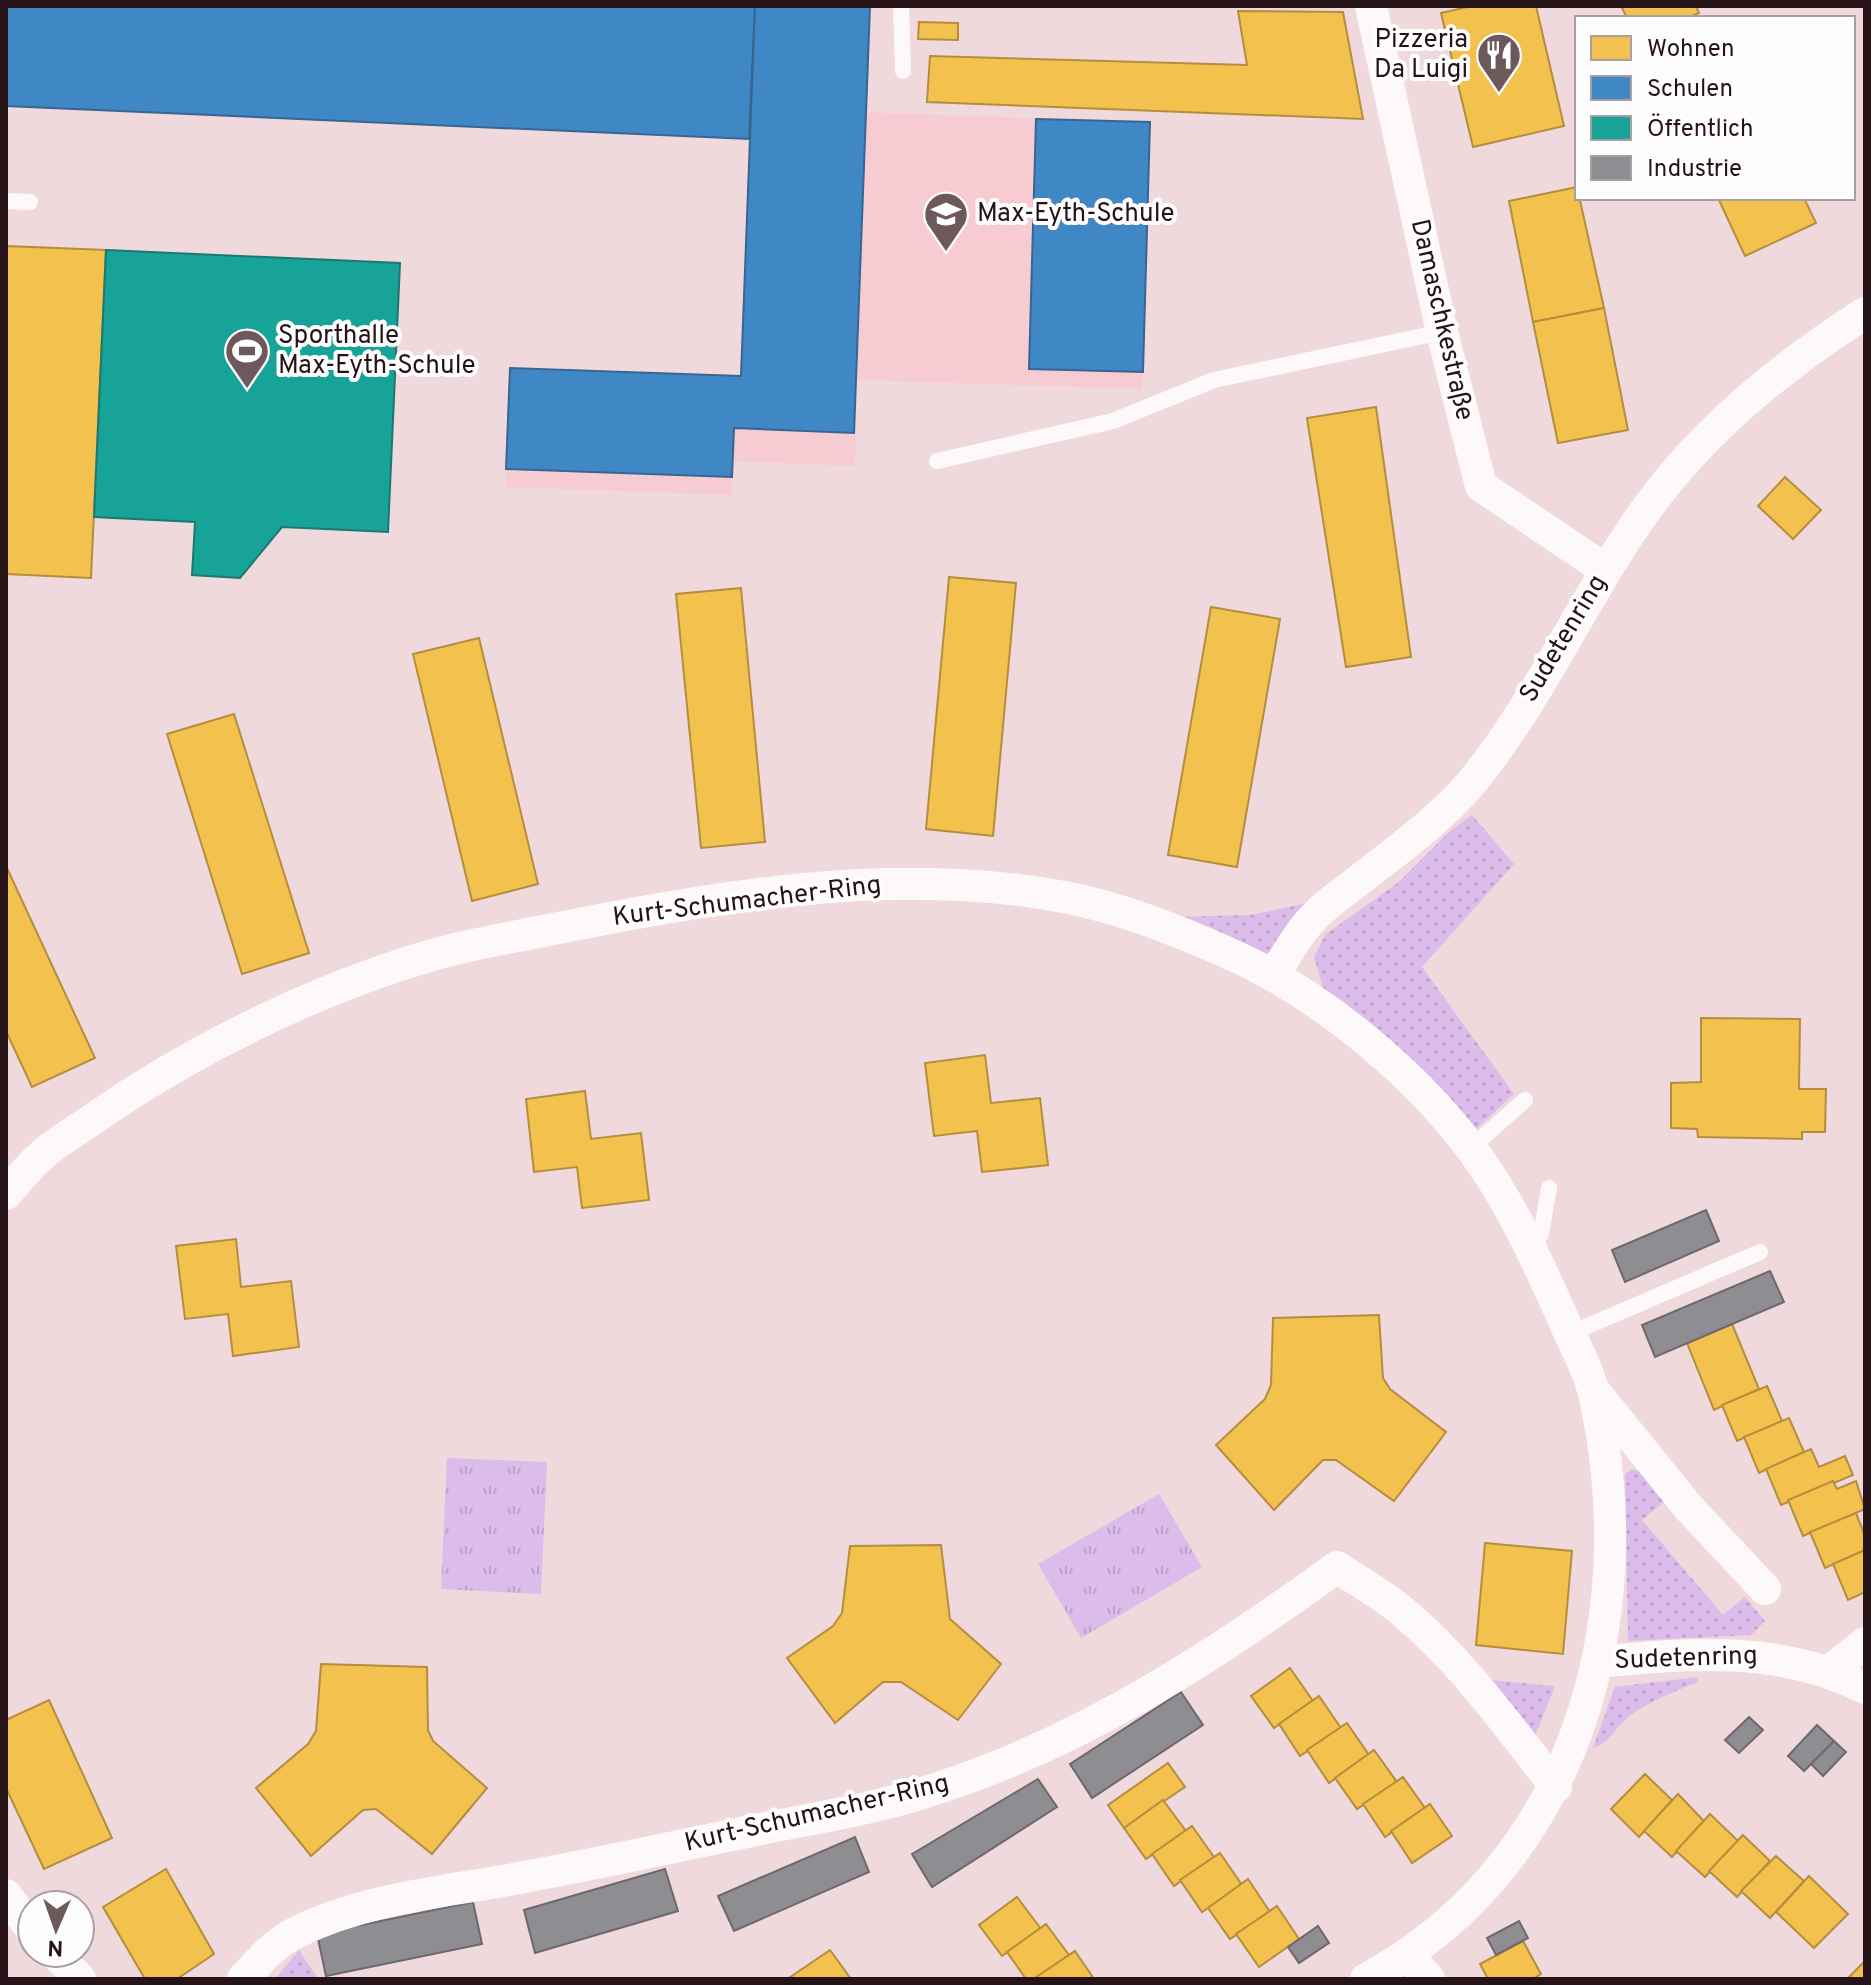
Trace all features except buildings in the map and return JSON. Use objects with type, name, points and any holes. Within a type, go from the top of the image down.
[{"type":"street","name":"Damaschkestraße","points":[[1371,6],[1442,332],[1481,486],[1606,570]]},
{"type":"street","name":"Sudetenring","points":[[1274,975],[1300,933],[1318,912],[1403,846],[1471,783],[1552,663],[1606,570],[1646,510],[1733,413],[1784,369],[1865,313]]},
{"type":"street","name":"Kurt-Schumacher-Ring","points":[[6,1194],[39,1158],[122,1099],[216,1046],[306,1003],[451,950],[685,904],[836,886],[947,885],[1025,892],[1078,901],[1159,924],[1274,975],[1363,1040],[1421,1093],[1471,1148],[1531,1245],[1594,1391],[1609,1508],[1609,1565],[1598,1662],[1587,1708],[1556,1787],[1498,1869],[1448,1922],[1419,1968],[1366,1979]]},
{"type":"street","points":[[1594,1391],[1689,1508],[1765,1589]]},
{"type":"street","name":"Kurt-Schumacher-Ring","points":[[243,1979],[265,1954],[295,1933],[333,1917],[406,1898],[571,1868],[869,1806],[930,1791],[1038,1752],[1084,1729],[1263,1621],[1337,1567],[1401,1611],[1442,1648],[1470,1677],[1556,1787]]},
{"type":"street","points":[[1830,1671],[1865,1643]]},
{"type":"street","name":"Sudetenring","points":[[1598,1662],[1664,1655],[1744,1654],[1776,1657],[1830,1671],[1865,1688]]},
{"type":"lane","points":[[901,6],[903,71]]},
{"type":"lane","points":[[6,201],[30,202]]},
{"type":"lane","points":[[937,461],[1113,421],[1214,380],[1442,332]]},
{"type":"lane","points":[[1471,1148],[1525,1100]]},
{"type":"lane","points":[[1531,1245],[1541,1234],[1549,1188]]},
{"type":"lane","points":[[1569,1334],[1760,1252]]},
{"type":"shaded area","name":"Max-Eyth-Schule","points":[[755,6],[860,6],[857,112],[1150,122],[1142,389],[857,380],[855,466],[733,461],[732,495],[506,487],[510,368],[741,376]]},
{"type":"green space","points":[[1472,815],[1514,864],[1422,967],[1514,1094],[1475,1130],[1324,991],[1314,957],[1325,935],[1399,882],[1449,832]]},
{"type":"green space","points":[[1311,902],[1267,954],[1173,917],[1251,915]]},
{"type":"green space","points":[[447,1458],[547,1462],[541,1594],[441,1589]]},
{"type":"green space","points":[[1632,1469],[1639,1471],[1664,1502],[1642,1520],[1723,1615],[1745,1597],[1765,1621],[1751,1635],[1628,1641],[1625,1474]]},
{"type":"green space","points":[[1159,1494],[1202,1567],[1081,1638],[1038,1564]]},
{"type":"green space","points":[[1698,1677],[1698,1682],[1641,1708],[1607,1740],[1593,1748],[1615,1687]]},
{"type":"green space","points":[[1489,1680],[1555,1686],[1535,1736]]},
{"type":"green space","points":[[299,1950],[318,1979],[275,1979]]},
{"type":"place","name":"Pizzeria Da Luigi","points":[[1499,94]]},
{"type":"place","name":"Max-Eyth-Schule","points":[[946,253]]},
{"type":"place","name":"Sporthalle Max-Eyth-Schule","points":[[247,390]]}]
